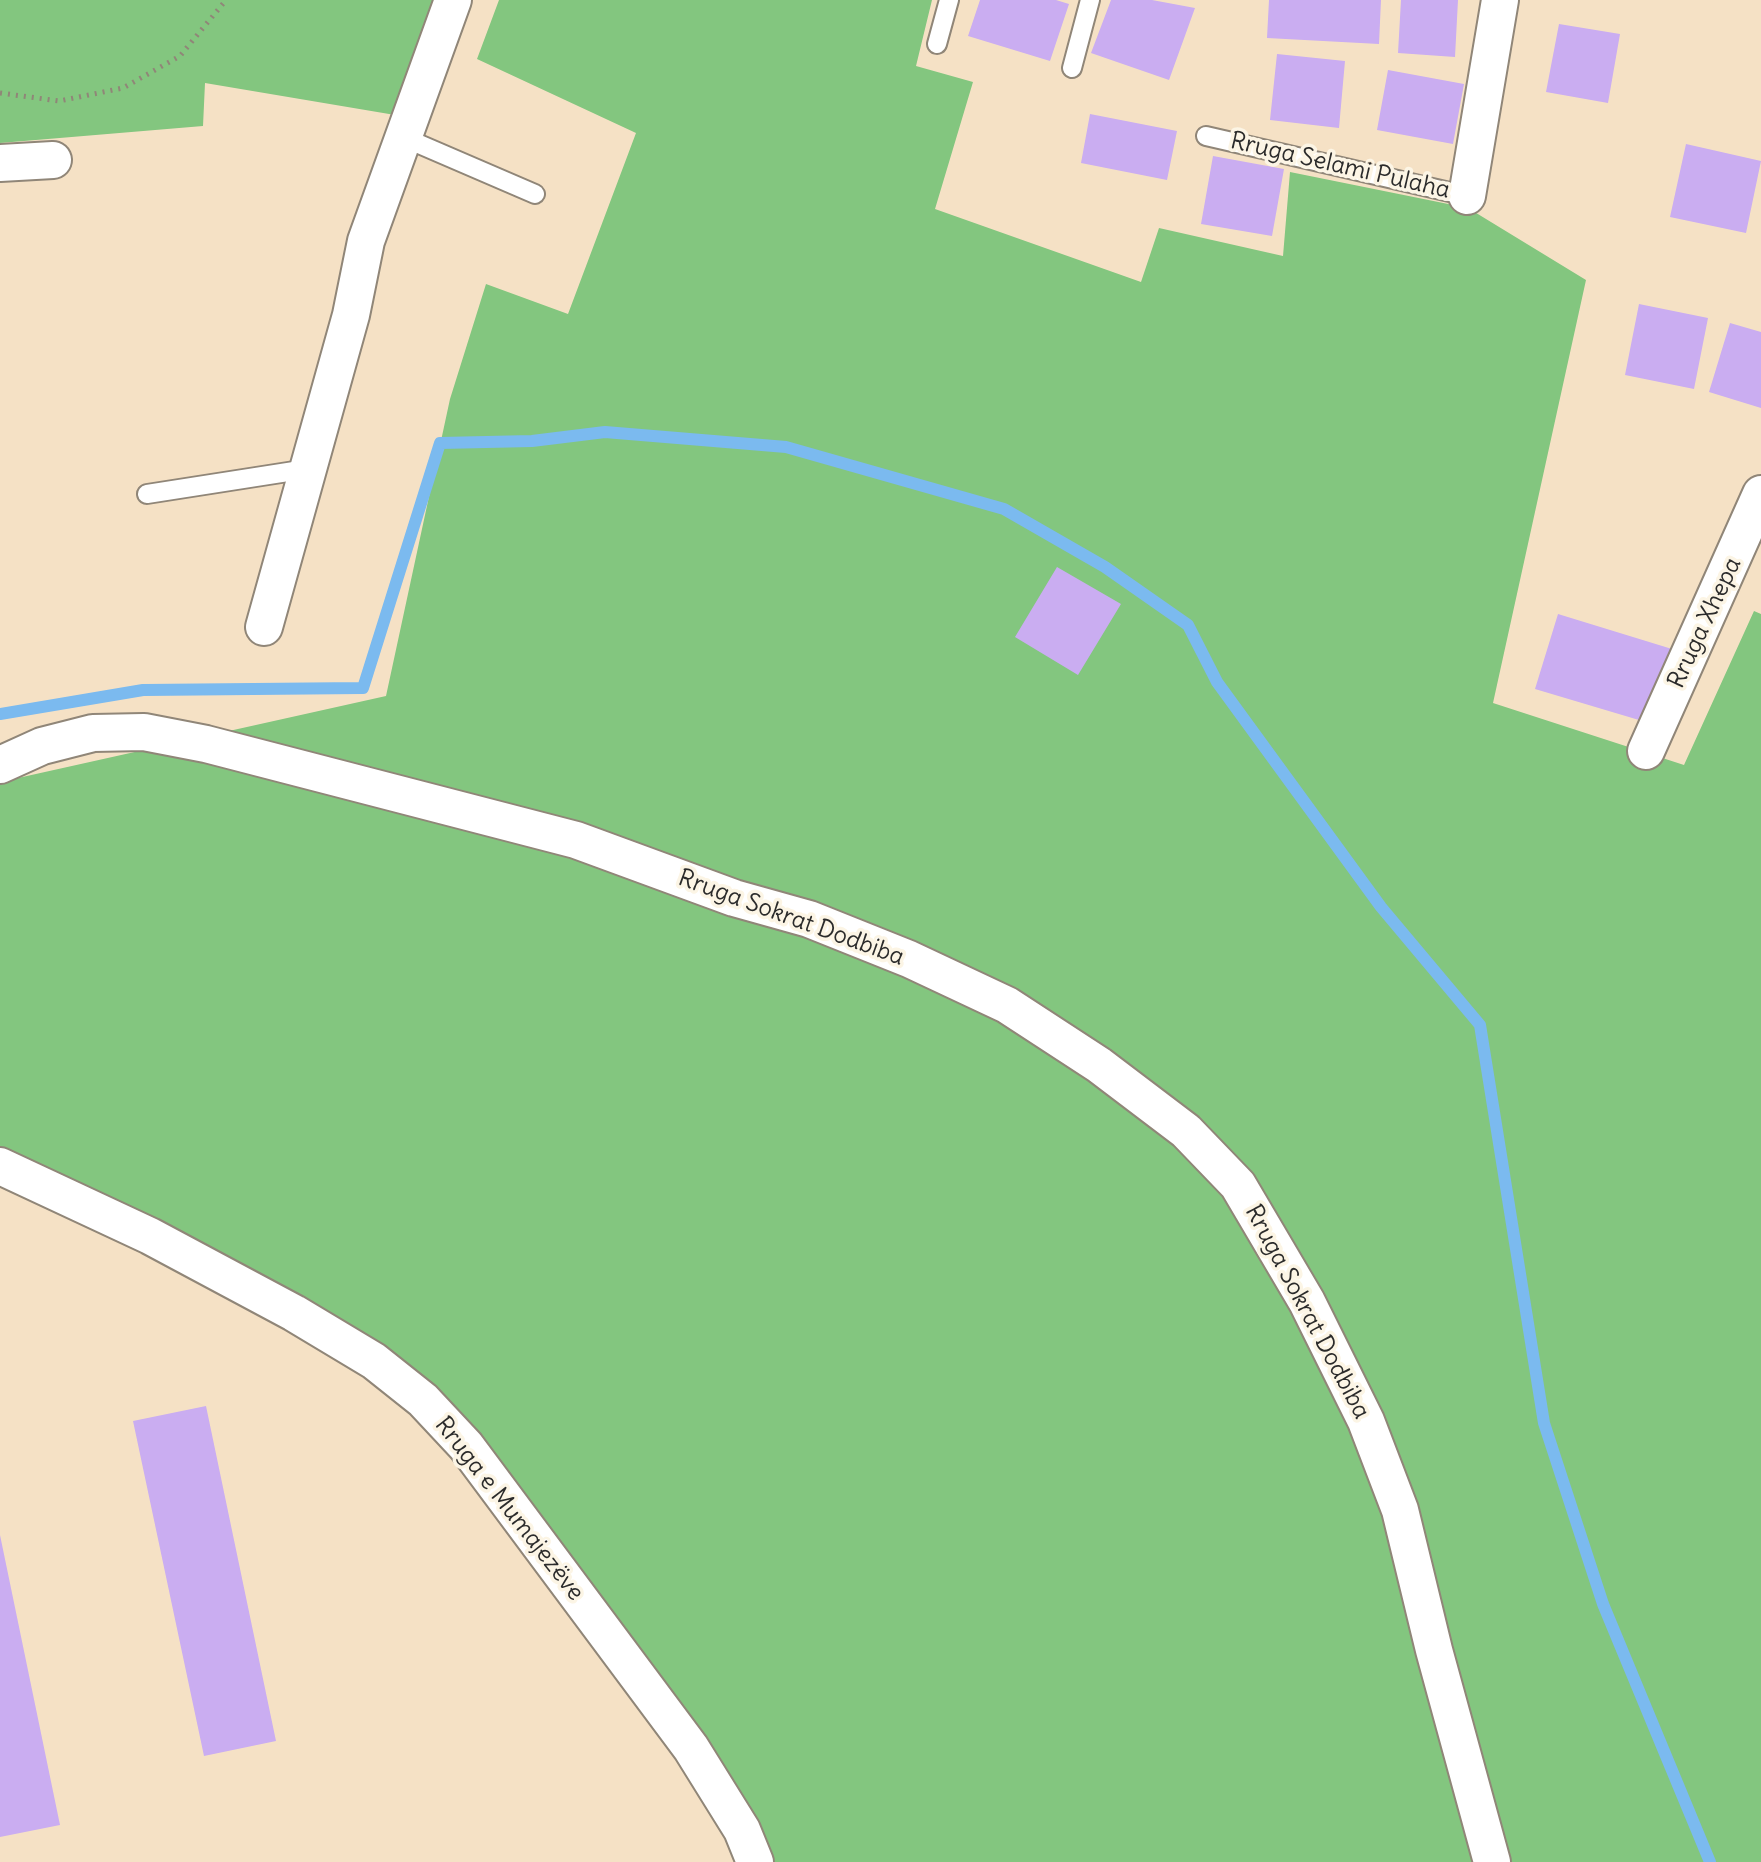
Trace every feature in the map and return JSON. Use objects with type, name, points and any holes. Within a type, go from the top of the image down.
[{"type":"street","points":[[264,627],[351,315],[366,241],[453,0]]},
{"type":"street","name":"Rruga Selami Pulaha","points":[[1467,196],[1500,0]]},
{"type":"street","points":[[0,163],[53,160]]},
{"type":"street","name":"Rruga Xhepa","points":[[1646,751],[1745,550],[1761,494]]},
{"type":"street","name":"Rruga Sokrat Dodbiba","points":[[0,765],[42,746],[93,733],[144,732],[206,744],[576,840],[734,898],[809,919],[909,959],[1007,1005],[1099,1065],[1186,1131],[1238,1185],[1307,1302],[1360,1408],[1400,1510],[1434,1650],[1492,1862]]},
{"type":"street","name":"Rruga e Mumajezëve","points":[[0,1166],[150,1236],[294,1313],[374,1361],[423,1400],[466,1446],[691,1748],[742,1830],[755,1862]]},
{"type":"lane","points":[[937,44],[949,0]]},
{"type":"lane","points":[[1072,68],[1090,0]]},
{"type":"lane","name":"Rruga Selami Pulaha","points":[[1206,136],[1467,196]]},
{"type":"lane","points":[[405,138],[535,194]]},
{"type":"lane","points":[[147,494],[307,469]]},
{"type":"path","points":[[0,93],[59,101],[123,88],[180,56],[226,0]]},
{"type":"green space","points":[[0,0],[438,0],[401,116],[205,83],[203,126],[0,143]]},
{"type":"green space","points":[[499,0],[932,0],[916,66],[973,82],[935,209],[1141,282],[1159,228],[1283,256],[1290,172],[1468,208],[1586,280],[1493,703],[1684,765],[1754,611],[1761,614],[1761,1862],[755,1862],[423,1400],[0,1166],[0,782],[386,696],[450,399],[486,284],[568,314],[636,133],[477,59]]},
{"type":"building","points":[[980,0],[1056,0],[1069,4],[1050,61],[968,36]]},
{"type":"building","points":[[1111,0],[1152,0],[1195,8],[1169,80],[1091,53]]},
{"type":"building","points":[[1269,0],[1381,0],[1379,44],[1267,38]]},
{"type":"building","points":[[1401,0],[1458,0],[1455,57],[1398,53]]},
{"type":"building","points":[[1559,24],[1620,34],[1608,103],[1546,92]]},
{"type":"building","points":[[1277,54],[1345,61],[1339,128],[1270,120]]},
{"type":"building","points":[[1388,70],[1464,84],[1453,144],[1377,130]]},
{"type":"building","points":[[1090,114],[1177,131],[1167,180],[1081,163]]},
{"type":"building","points":[[1686,144],[1761,161],[1746,233],[1670,217]]},
{"type":"building","points":[[1213,156],[1284,169],[1272,236],[1201,224]]},
{"type":"building","points":[[1639,304],[1708,318],[1694,389],[1625,375]]},
{"type":"building","points":[[1730,323],[1761,332],[1761,408],[1709,392]]},
{"type":"building","points":[[1057,567],[1121,604],[1078,675],[1015,637]]},
{"type":"building","points":[[1558,614],[1672,649],[1649,723],[1535,689]]},
{"type":"building","points":[[206,1406],[276,1741],[204,1756],[133,1421]]},
{"type":"building","points":[[0,1535],[60,1825],[0,1837]]},
{"type":"waterway","points":[[0,714],[143,690],[363,688],[440,443],[532,441],[605,432],[786,447],[1004,509],[1105,567],[1188,625],[1217,682],[1381,907],[1480,1025],[1544,1423],[1603,1604],[1710,1862]]}]
